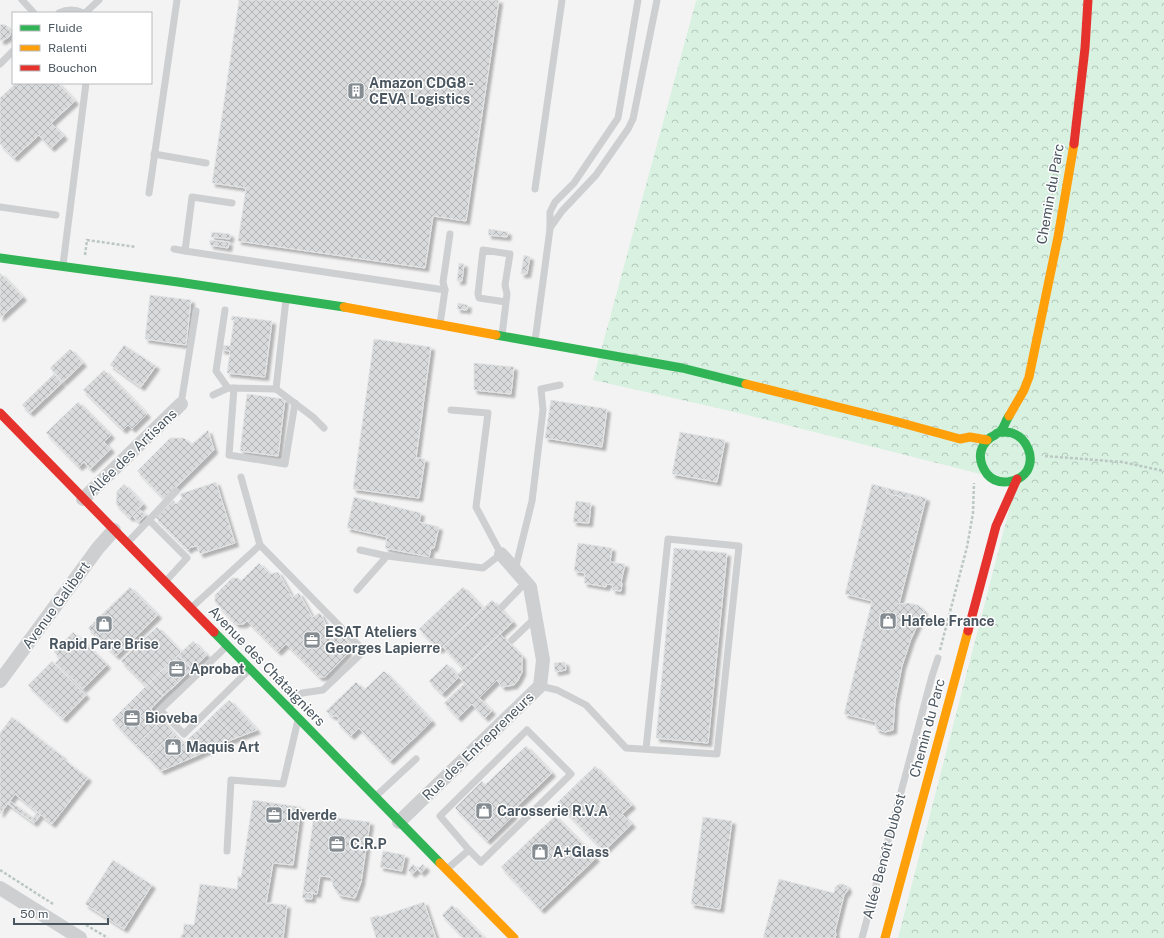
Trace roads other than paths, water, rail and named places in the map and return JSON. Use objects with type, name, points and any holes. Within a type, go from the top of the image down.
[{"type":"street","name":"Chemin du Parc","points":[[1024,390],[1029,377],[1053,262],[1074,142],[1082,80],[1088,0]]},
{"type":"street","points":[[0,258],[286,299],[502,335],[682,368],[898,422],[962,443],[970,437],[987,440]]},
{"type":"street","points":[[1023,406],[1024,390]]},
{"type":"street","points":[[1000,432],[1024,390]]},
{"type":"street","name":"Allée des Artisans","points":[[83,499],[181,404]]},
{"type":"street","name":"Avenue des Châtaigniers","points":[[0,413],[514,938]]},
{"type":"street","points":[[994,492],[991,478],[976,459],[981,453],[987,440],[993,435],[1000,432],[1022,434],[1028,445],[1031,460],[1027,469],[1017,479],[996,526]]},
{"type":"street","points":[[991,478],[1001,482],[1017,479]]},
{"type":"street","points":[[995,505],[996,526]]},
{"type":"street","name":"Chemin du Parc","points":[[885,938],[996,526]]},
{"type":"street","name":"Avenue Galibert","points":[[0,681],[98,548],[114,530]]},
{"type":"street","name":"Rue des Entrepreneurs","points":[[399,822],[540,686],[543,660],[530,587],[502,554]]},
{"type":"street","points":[[0,888],[80,938]]},
{"type":"lane","points":[[22,0],[33,12]]},
{"type":"lane","points":[[85,12],[99,0]]},
{"type":"lane","points":[[149,193],[177,0]]},
{"type":"lane","points":[[535,189],[562,0]]},
{"type":"lane","points":[[535,341],[550,229],[550,212],[555,202],[574,183],[618,118],[638,0]]},
{"type":"lane","points":[[550,229],[562,211],[596,175],[628,129],[633,118],[657,0]]},
{"type":"lane","points":[[62,12],[77,10],[82,12]]},
{"type":"lane","points":[[0,64],[12,52]]},
{"type":"lane","points":[[63,267],[86,84]]},
{"type":"lane","points":[[154,154],[206,163]]},
{"type":"lane","points":[[185,251],[192,197],[232,202]]},
{"type":"lane","points":[[0,206],[56,215]]},
{"type":"lane","points":[[440,325],[445,290],[443,282],[450,234]]},
{"type":"lane","points":[[174,249],[445,290]]},
{"type":"lane","points":[[502,335],[507,294],[505,284],[510,254],[483,250],[478,294],[480,298],[506,302]]},
{"type":"lane","points":[[276,389],[286,299]]},
{"type":"lane","points":[[181,404],[196,310]]},
{"type":"lane","points":[[225,310],[216,372],[231,388],[229,455],[285,464],[295,403]]},
{"type":"lane","points":[[515,570],[532,501],[543,410],[541,389],[560,385]]},
{"type":"lane","points":[[212,396],[231,388],[276,389],[324,428]]},
{"type":"lane","points":[[360,550],[387,556],[483,568],[502,554],[476,507],[488,413],[451,410]]},
{"type":"lane","points":[[241,477],[260,545],[364,651],[323,690],[302,693],[288,708]]},
{"type":"lane","points":[[126,543],[176,491]]},
{"type":"lane","points":[[149,520],[187,558],[165,582]]},
{"type":"lane","points":[[540,686],[557,690],[586,705],[626,748],[717,754],[740,546],[668,539],[646,749]]},
{"type":"lane","points":[[191,608],[260,545]]},
{"type":"lane","points":[[357,590],[387,556]]},
{"type":"lane","points":[[502,607],[526,582]]},
{"type":"lane","points":[[512,640],[536,618]]},
{"type":"lane","points":[[227,646],[160,710],[184,734],[250,669]]},
{"type":"lane","name":"Allée Benoît Dubost","points":[[862,938],[938,658]]},
{"type":"lane","points":[[227,851],[231,780],[283,784],[298,718]]},
{"type":"lane","points":[[527,730],[571,774],[481,862],[469,850],[440,816],[527,730]]},
{"type":"lane","points":[[375,797],[416,759]]},
{"type":"lane","points":[[447,870],[469,850]]},
{"type":"place","name":"Amazon CDG8 - CEVA Logistics","points":[[356,91]]},
{"type":"place","name":"Hafele France","points":[[888,621]]},
{"type":"place","name":"Rapid Pare Brise","points":[[104,624]]},
{"type":"place","name":"ESAT Ateliers Georges Lapierre","points":[[312,640]]},
{"type":"place","name":"Aprobat","points":[[177,669]]},
{"type":"place","name":"Bioveba","points":[[132,718]]},
{"type":"place","name":"Maquis Art","points":[[173,747]]},
{"type":"place","name":"Carosserie R.V.A","points":[[484,811]]},
{"type":"place","name":"Idverde","points":[[274,815]]},
{"type":"place","name":"C.R.P","points":[[337,844]]},
{"type":"place","name":"A+Glass","points":[[540,852]]}]
